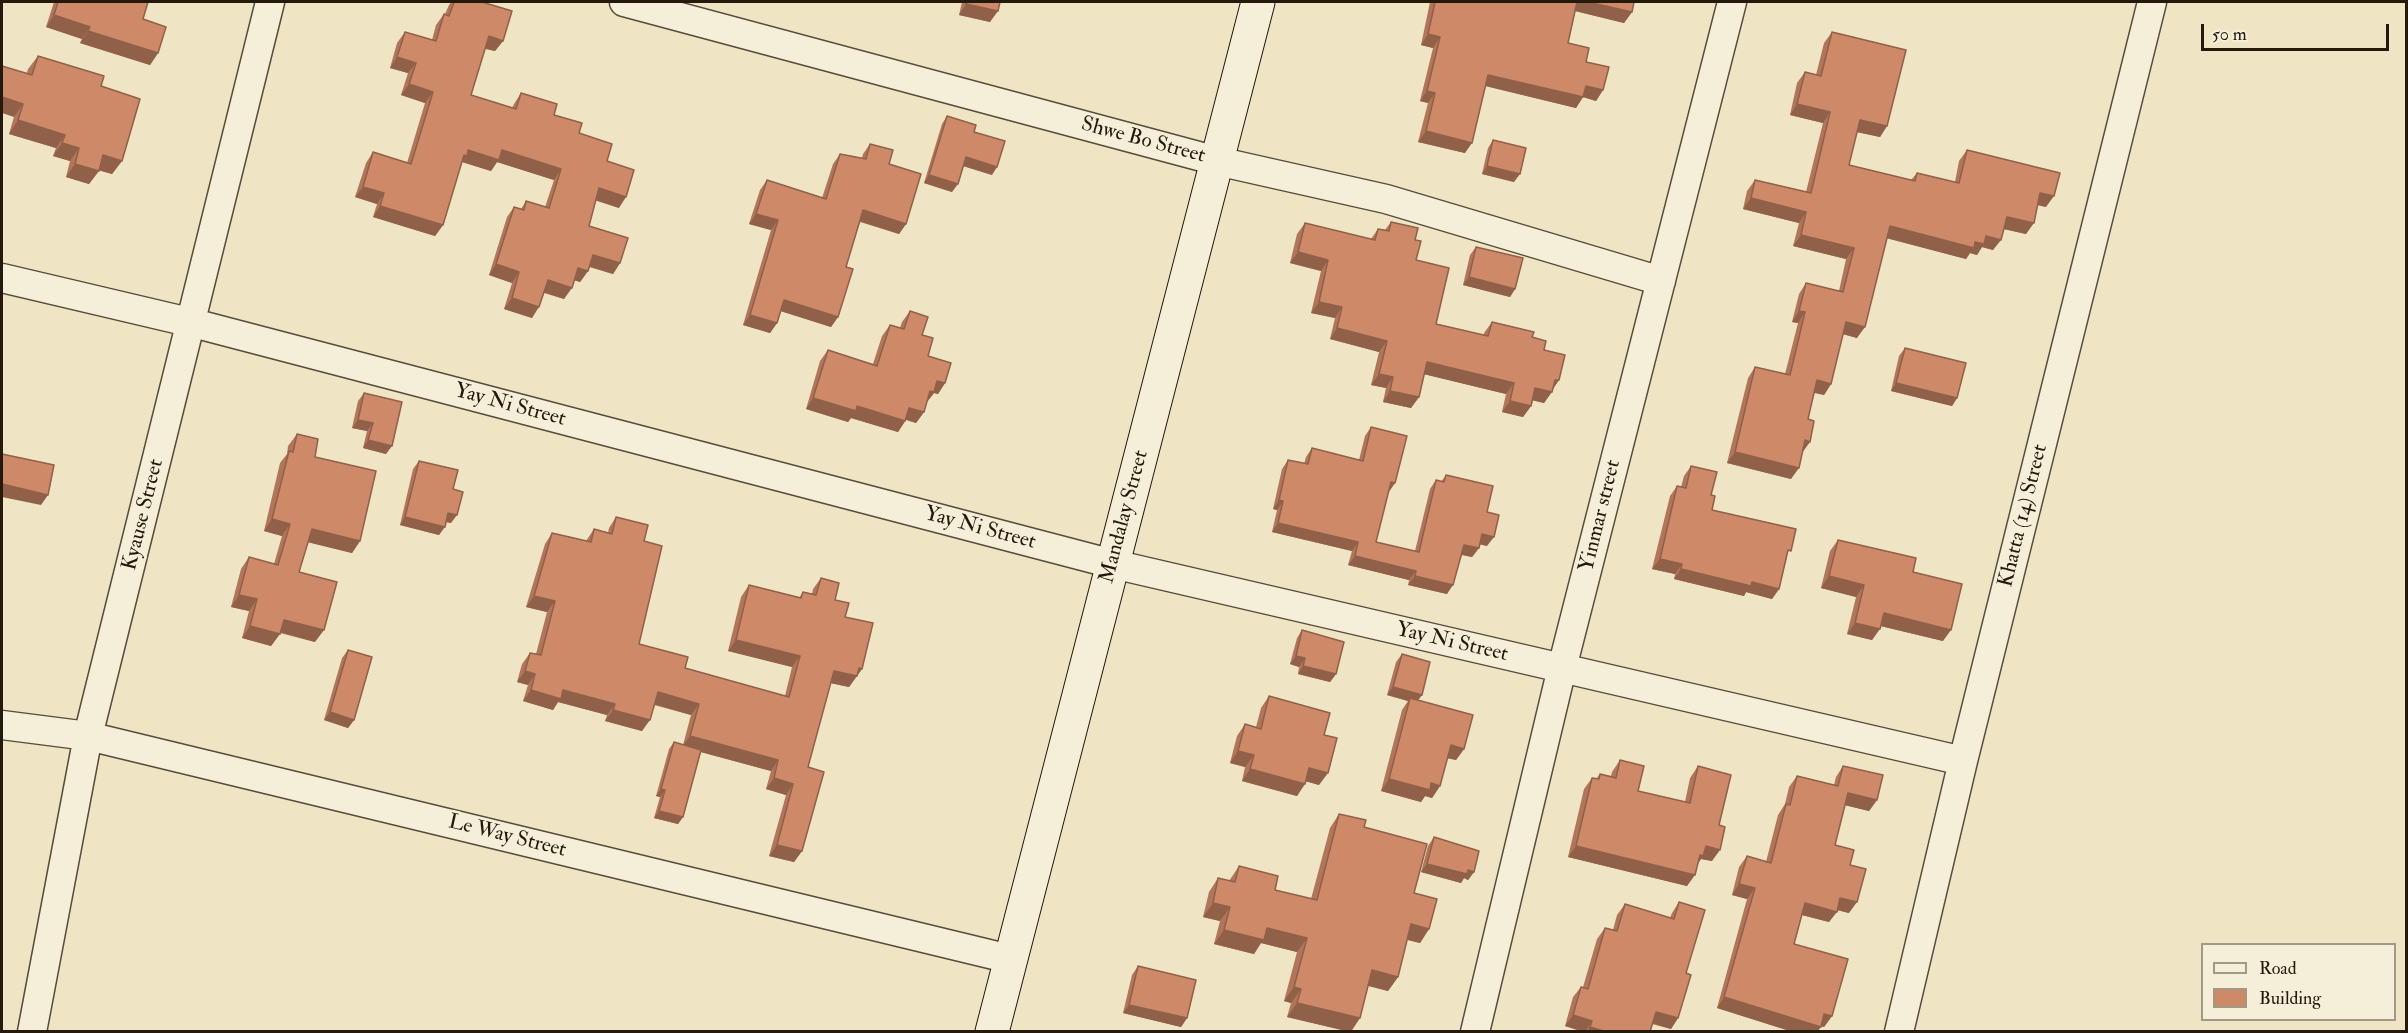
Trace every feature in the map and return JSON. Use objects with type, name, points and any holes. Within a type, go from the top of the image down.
[{"type":"main road","name":"Mandalay Street","points":[[992,1032],[1258,2]]},
{"type":"street","name":"Kyause Street","points":[[32,1032],[88,736],[193,323],[270,2]]},
{"type":"street","name":"Shwe Bo Street","points":[[624,2],[1217,161],[1386,199],[1661,281]]},
{"type":"street","name":"Yinmar street","points":[[1475,1032],[1562,668],[1732,2]]},
{"type":"street","name":"Khatta (14) Street","points":[[1899,1032],[1963,761],[2152,2]]},
{"type":"street","name":"Yay Ni Street","points":[[2,278],[193,323],[1113,564],[1963,761]]},
{"type":"street","name":"Le Way Street","points":[[2,725],[88,736],[1010,959]]},
{"type":"building","points":[[58,2],[148,2],[143,19],[166,27],[158,53],[88,31],[90,27],[54,15]]},
{"type":"building","points":[[454,2],[482,2],[512,11],[503,41],[489,36],[471,95],[516,109],[521,93],[557,104],[554,115],[582,123],[579,133],[612,144],[607,161],[634,170],[626,197],[599,188],[589,226],[628,238],[620,263],[593,255],[588,271],[578,268],[572,288],[548,280],[539,307],[512,298],[519,272],[496,264],[514,207],[524,210],[526,201],[549,208],[561,169],[502,150],[499,160],[468,150],[467,156],[464,155],[443,225],[380,206],[384,193],[363,187],[373,152],[411,164],[433,92],[409,84],[416,63],[397,57],[405,32],[436,41],[444,14],[449,16]]},
{"type":"building","points":[[967,2],[1000,2],[998,11],[966,4]]},
{"type":"building","points":[[1435,2],[1577,2],[1568,43],[1589,48],[1586,62],[1609,67],[1603,90],[1586,86],[1583,97],[1488,75],[1472,143],[1426,131],[1435,93],[1427,91],[1440,37],[1428,34]]},
{"type":"building","points":[[1588,2],[1634,2],[1632,12]]},
{"type":"building","points":[[1832,32],[1906,50],[1887,126],[1860,120],[1849,165],[1915,181],[1917,173],[1959,183],[1967,150],[2060,173],[2054,196],[2040,193],[2034,223],[2007,217],[2001,240],[1986,236],[1984,244],[1975,242],[1974,248],[1890,226],[1865,327],[1846,322],[1831,384],[1817,380],[1808,419],[1814,421],[1810,442],[1805,440],[1799,468],[1735,452],[1755,367],[1790,375],[1805,312],[1799,311],[1806,283],[1843,292],[1854,248],[1801,235],[1806,212],[1751,198],[1755,180],[1811,193],[1830,112],[1797,104],[1805,72],[1821,76]]},
{"type":"building","points":[[38,56],[104,76],[101,86],[140,99],[122,161],[103,155],[99,171],[75,164],[79,148],[62,143],[65,135],[18,120],[23,104],[2,97],[2,66],[32,75]]},
{"type":"building","points":[[947,116],[976,125],[974,132],[1005,141],[997,167],[966,157],[958,184],[929,175]]},
{"type":"building","points":[[1493,140],[1526,148],[1520,174],[1487,166]]},
{"type":"building","points":[[870,144],[893,150],[889,164],[921,174],[906,224],[863,210],[846,267],[853,269],[838,317],[784,300],[777,323],[750,315],[778,220],[756,214],[767,180],[826,199],[840,154],[866,159]]},
{"type":"building","points":[[1391,222],[1418,228],[1415,240],[1421,241],[1416,260],[1449,268],[1436,324],[1488,336],[1492,322],[1534,332],[1532,337],[1546,341],[1544,350],[1565,355],[1559,380],[1555,380],[1552,392],[1535,388],[1531,406],[1510,401],[1514,383],[1427,362],[1419,397],[1390,391],[1393,377],[1379,374],[1387,341],[1337,328],[1342,307],[1319,302],[1328,260],[1298,252],[1305,223],[1375,240],[1378,229],[1389,231]]},
{"type":"building","points":[[1476,247],[1523,258],[1515,289],[1469,277]]},
{"type":"building","points":[[910,311],[928,317],[922,335],[933,338],[928,356],[951,363],[945,383],[937,381],[934,392],[930,391],[924,412],[909,408],[905,421],[857,406],[856,411],[813,398],[828,350],[877,366],[890,325],[904,329]]},
{"type":"building","points":[[1905,348],[1966,363],[1957,398],[1896,383]]},
{"type":"building","points":[[364,393],[402,402],[392,446],[368,440],[373,423],[358,420]]},
{"type":"building","points":[[1371,427],[1407,436],[1395,483],[1391,482],[1376,542],[1419,552],[1436,480],[1444,482],[1446,475],[1493,486],[1487,512],[1499,515],[1494,537],[1482,534],[1479,548],[1464,545],[1453,585],[1415,576],[1416,571],[1355,556],[1358,542],[1278,523],[1283,501],[1279,500],[1288,460],[1308,464],[1312,448],[1363,461]]},
{"type":"building","points":[[297,434],[318,439],[315,457],[376,471],[360,541],[312,529],[299,572],[337,582],[324,630],[284,620],[280,634],[250,626],[257,599],[239,595],[249,557],[278,565],[290,524],[272,519],[289,451],[293,452]]},
{"type":"building","points":[[2,454],[54,465],[48,495],[2,484]]},
{"type":"building","points":[[419,461],[458,470],[453,489],[463,492],[457,515],[448,513],[445,527],[405,517]]},
{"type":"building","points":[[1691,466],[1717,472],[1711,495],[1715,496],[1712,510],[1796,529],[1791,551],[1788,550],[1779,589],[1752,582],[1751,586],[1681,569],[1682,564],[1660,559],[1677,486],[1686,488]]},
{"type":"building","points":[[616,517],[648,525],[644,541],[662,546],[639,644],[688,657],[685,668],[789,697],[800,656],[736,640],[749,585],[801,598],[803,592],[816,595],[821,578],[839,583],[835,600],[849,603],[845,617],[873,623],[862,669],[859,668],[857,676],[834,671],[808,767],[824,772],[802,851],[777,845],[793,784],[774,778],[778,760],[690,736],[699,704],[658,692],[650,720],[613,710],[615,704],[563,690],[561,699],[531,690],[535,674],[525,671],[530,653],[541,655],[555,601],[534,596],[552,533],[591,542],[594,529],[612,534]]},
{"type":"building","points":[[1838,540],[1916,558],[1913,572],[1962,584],[1951,630],[1884,613],[1880,629],[1855,623],[1864,585],[1829,576]]},
{"type":"building","points":[[1302,630],[1344,642],[1336,674],[1303,666],[1305,658],[1296,656]]},
{"type":"building","points":[[348,650],[372,657],[354,720],[330,712]]},
{"type":"building","points":[[1402,654],[1430,662],[1422,695],[1393,687]]},
{"type":"building","points":[[1269,696],[1330,713],[1324,735],[1337,738],[1328,773],[1309,768],[1305,784],[1250,769],[1254,755],[1238,751],[1245,724],[1261,729]]},
{"type":"building","points":[[1410,698],[1473,715],[1464,749],[1451,745],[1440,786],[1431,783],[1430,790],[1389,779]]},
{"type":"building","points":[[674,742],[701,750],[683,817],[659,811],[665,790],[661,789]]},
{"type":"building","points":[[1620,760],[1644,766],[1638,791],[1690,803],[1698,766],[1731,775],[1719,825],[1725,827],[1720,850],[1706,846],[1703,856],[1700,855],[1695,875],[1576,846],[1592,778],[1599,779],[1600,774],[1616,778]]},
{"type":"building","points":[[1843,766],[1883,775],[1877,800],[1848,793],[1835,845],[1854,850],[1850,865],[1866,869],[1857,902],[1840,898],[1837,912],[1805,903],[1794,944],[1848,959],[1832,1016],[1824,1014],[1821,1027],[1724,997],[1755,888],[1739,884],[1747,856],[1771,863],[1786,804],[1790,805],[1797,776],[1838,786]]},
{"type":"building","points":[[1339,814],[1366,820],[1364,827],[1427,844],[1414,893],[1437,899],[1429,929],[1411,924],[1398,977],[1372,970],[1360,1018],[1297,1003],[1301,989],[1294,987],[1307,938],[1267,928],[1264,940],[1224,930],[1230,907],[1213,903],[1218,878],[1235,882],[1239,866],[1278,876],[1275,890],[1317,900]]},
{"type":"building","points":[[1434,837],[1479,851],[1474,872],[1468,870],[1467,874],[1427,864]]},
{"type":"building","points":[[1679,902],[1705,910],[1686,973],[1691,975],[1678,1018],[1656,1012],[1650,1032],[1607,1032],[1590,1027],[1592,1021],[1573,1015],[1581,987],[1588,989],[1605,928],[1617,931],[1625,904],[1674,919]]},
{"type":"building","points":[[1138,966],[1196,980],[1187,1018],[1129,1005]]}]
